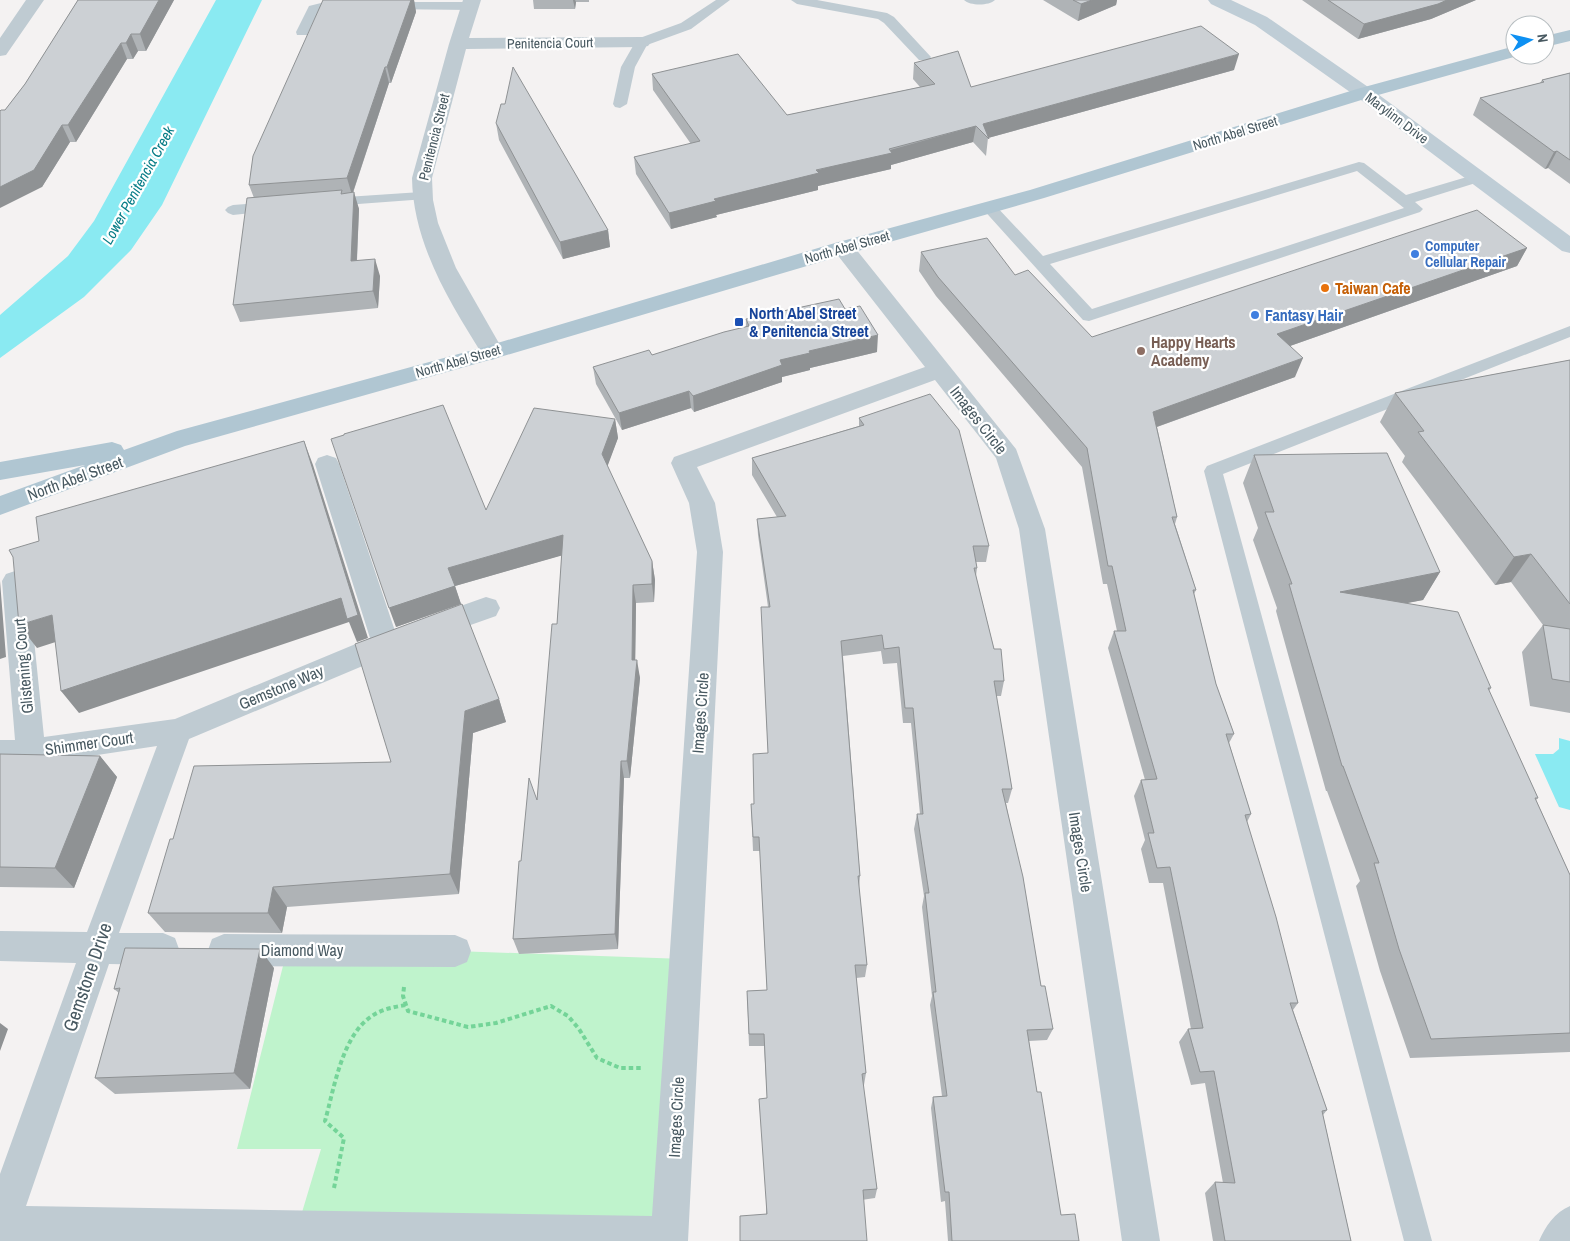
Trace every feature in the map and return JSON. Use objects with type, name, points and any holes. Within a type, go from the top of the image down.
[{"type":"main road","name":"Marylinn Drive","points":[[1217,0],[1261,21],[1364,93],[1570,246]]},
{"type":"main road","points":[[1555,39],[1570,35]]},
{"type":"main road","name":"North Abel Street","points":[[0,506],[177,440],[492,352],[989,207],[1364,93],[1505,54]]},
{"type":"main road","name":"North Abel Street","points":[[0,471],[177,440]]},
{"type":"street","name":"Penitencia Street","points":[[471,3],[422,178],[421,196],[440,258],[492,352]]},
{"type":"street","points":[[9,14],[31,6]]},
{"type":"street","points":[[0,50],[31,6]]},
{"type":"street","name":"Penitencia Court","points":[[458,44],[642,42]]},
{"type":"street","name":"Images Circle","points":[[844,248],[1007,456],[1032,529],[1140,1241]]},
{"type":"street","name":"Images Circle","points":[[669,1238],[710,552],[702,503],[683,463],[940,370]]},
{"type":"street","points":[[327,464],[386,644]]},
{"type":"street","name":"Glistening Court","points":[[15,581],[31,752]]},
{"type":"street","name":"Gemstone Way","points":[[177,731],[386,644],[486,608]]},
{"type":"street","name":"Shimmer Court","points":[[0,753],[31,752],[177,731]]},
{"type":"street","name":"Gemstone Drive","points":[[1,1224],[97,949],[177,731]]},
{"type":"street","name":"Diamond Way","points":[[0,946],[97,949],[455,951]]},
{"type":"street","points":[[1,1224],[198,1234],[324,1229],[669,1238]]},
{"type":"lane","points":[[620,104],[628,67],[642,42],[686,26],[724,0]]},
{"type":"lane","points":[[797,0],[882,16],[889,20],[924,57]]},
{"type":"lane","points":[[970,0],[990,0]]},
{"type":"lane","points":[[302,32],[313,9],[325,6],[471,3]]},
{"type":"lane","points":[[989,207],[1089,316],[1414,209],[1359,166],[1040,262]]},
{"type":"lane","points":[[1404,200],[1476,178]]},
{"type":"lane","points":[[318,203],[421,196]]},
{"type":"lane","points":[[233,210],[290,205]]},
{"type":"lane","points":[[1418,1241],[1213,471],[1570,331]]},
{"type":"lane","points":[[1553,1241],[1570,1220]]},
{"type":"path","points":[[410,951],[403,996],[408,1011],[468,1027],[496,1023],[551,1006],[568,1016],[580,1029],[597,1058],[620,1068],[679,1069]]},
{"type":"path","points":[[324,1229],[344,1138],[326,1121],[341,1064],[354,1035],[369,1018],[389,1008],[406,1005]]},
{"type":"green space","points":[[287,950],[455,951],[685,959],[669,1235],[297,1229],[321,1149],[237,1149]]},
{"type":"water","name":"Lower Penitencia Creek","points":[[216,0],[262,0],[162,205],[131,250],[84,297],[0,358],[0,315],[68,256],[94,221]]},
{"type":"water","points":[[1559,738],[1570,741],[1570,810],[1559,807],[1535,754],[1553,754],[1559,749]]},
{"type":"building","points":[[78,0],[159,0],[140,34],[131,34],[126,43],[121,43],[68,125],[62,125],[34,170],[0,187],[0,111],[5,110],[25,84]]},
{"type":"building","points":[[323,0],[411,0],[387,67],[385,67],[347,178],[249,185],[253,156]]},
{"type":"building","points":[[1073,0],[1092,0],[1081,4]]},
{"type":"building","points":[[1328,0],[1447,0],[1364,24]]},
{"type":"building","points":[[1201,26],[1239,54],[983,124],[989,139],[976,126],[889,149],[892,153],[816,170],[819,173],[714,199],[716,201],[669,213],[634,157],[700,141],[652,74],[738,54],[787,115],[935,84],[914,63],[958,51],[971,87]]},
{"type":"building","points":[[513,67],[608,230],[560,242],[496,123],[501,104],[505,104]]},
{"type":"building","points":[[1570,73],[1570,160],[1557,151],[1554,152],[1480,98],[1544,82],[1542,80]]},
{"type":"building","points":[[342,190],[341,194],[354,192],[351,261],[375,259],[373,291],[233,305],[247,198]]},
{"type":"building","points":[[1477,210],[1527,248],[1277,334],[1303,358],[1153,412],[1177,517],[1172,517],[1196,590],[1193,590],[1216,684],[1234,734],[1226,734],[1251,814],[1245,815],[1276,917],[1298,1003],[1290,1003],[1327,1110],[1322,1111],[1351,1241],[1225,1241],[1215,1182],[1235,1183],[1214,1071],[1200,1072],[1188,1029],[1203,1028],[1170,867],[1157,868],[1148,833],[1154,833],[1141,780],[1157,779],[1114,631],[1126,631],[1112,566],[1108,566],[1087,448],[938,277],[921,252],[987,238],[1015,275],[1028,270],[1092,337]]},
{"type":"building","points":[[839,299],[845,309],[860,306],[878,335],[809,351],[810,353],[780,360],[782,365],[693,396],[689,391],[619,413],[593,367],[649,350],[652,355],[749,326],[746,319]]},
{"type":"building","points":[[1570,360],[1570,604],[1531,554],[1514,557],[1418,432],[1424,431],[1395,393]]},
{"type":"building","points":[[930,394],[959,430],[989,546],[973,546],[977,568],[974,568],[994,649],[1001,649],[1004,681],[994,681],[1012,789],[1002,789],[1023,877],[1041,986],[1045,986],[1053,1029],[1027,1030],[1037,1092],[1041,1092],[1061,1215],[1075,1214],[1079,1241],[952,1241],[949,1192],[945,1192],[933,1097],[947,1096],[933,992],[936,992],[925,893],[929,893],[917,814],[923,814],[913,708],[905,708],[899,647],[884,649],[882,635],[841,641],[860,876],[858,876],[867,965],[855,965],[866,1073],[862,1074],[877,1189],[863,1190],[867,1241],[740,1241],[740,1216],[767,1214],[759,1099],[767,1098],[764,1034],[749,1034],[747,991],[767,990],[759,837],[753,837],[751,804],[754,804],[753,754],[768,753],[761,607],[770,607],[757,519],[786,516],[752,458],[864,425],[859,418]]},
{"type":"building","points":[[443,405],[486,510],[534,408],[615,419],[602,454],[652,561],[652,584],[633,585],[632,660],[637,660],[627,761],[621,761],[615,934],[513,939],[519,861],[521,861],[529,778],[537,800],[552,624],[557,624],[563,535],[448,568],[455,586],[389,608],[331,439]]},
{"type":"building","points":[[304,441],[358,615],[347,619],[341,598],[61,691],[52,615],[19,625],[13,557],[9,550],[39,541],[36,517]]},
{"type":"building","points":[[1387,453],[1440,572],[1340,592],[1458,612],[1491,688],[1488,688],[1538,798],[1535,798],[1570,875],[1570,1033],[1431,1039],[1399,949],[1374,863],[1379,863],[1342,766],[1289,584],[1292,584],[1265,512],[1274,512],[1254,455]]},
{"type":"building","points":[[462,604],[499,699],[465,711],[450,874],[273,887],[268,913],[148,913],[170,839],[173,839],[194,766],[391,762],[355,644]]},
{"type":"building","points":[[1543,625],[1570,629],[1570,682],[1552,679]]},
{"type":"building","points":[[0,754],[100,756],[55,868],[0,867]]},
{"type":"building","points":[[125,948],[260,949],[234,1073],[95,1078],[120,988],[114,989]]},
{"type":"place","name":"Computer Cellular Repair","points":[[1415,254]]},
{"type":"place","name":"Taiwan Cafe","points":[[1325,288]]},
{"type":"place","name":"Fantasy Hair","points":[[1255,315]]},
{"type":"place","name":"North Abel Street & Penitencia Street","points":[[739,322]]},
{"type":"place","name":"Happy Hearts Academy","points":[[1141,351]]}]
